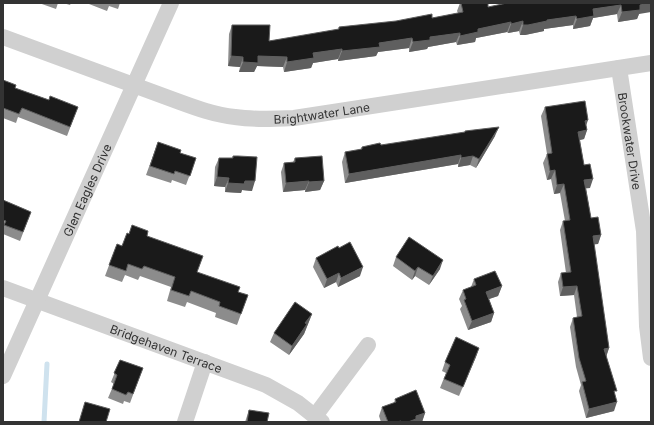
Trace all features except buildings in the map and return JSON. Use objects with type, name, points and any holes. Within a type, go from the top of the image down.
[{"type":"street","name":"Glen Eagles Drive","points":[[3,376],[171,3]]},
{"type":"street","name":"Brightwater Lane","points":[[3,37],[206,111],[233,117],[260,119],[294,118],[651,63]]},
{"type":"street","name":"Brookwater Drive","points":[[620,68],[644,231],[647,326],[651,358]]},
{"type":"street","name":"Bridgehaven Terrace","points":[[3,288],[266,385],[298,403],[318,419]]},
{"type":"street","points":[[318,419],[368,345]]},
{"type":"street","points":[[185,422],[205,362]]},
{"type":"waterway","points":[[44,422],[47,364]]}]
